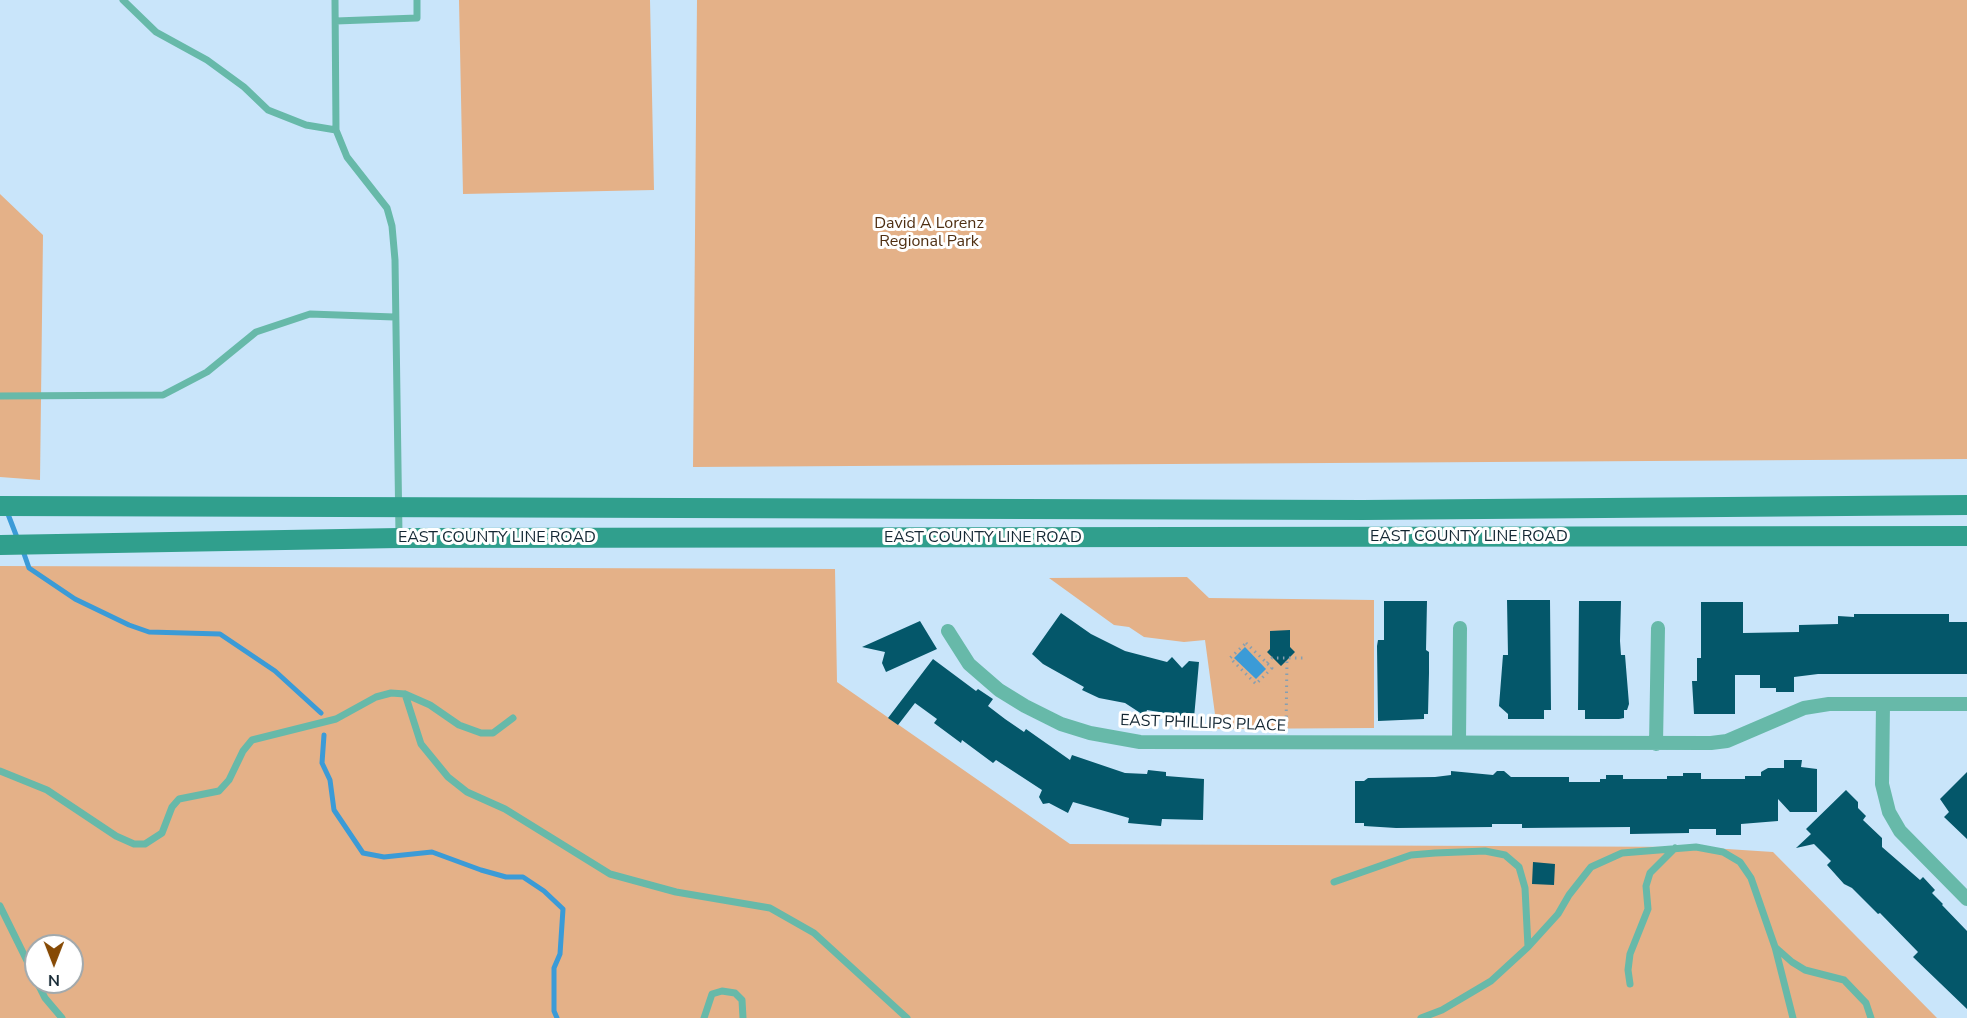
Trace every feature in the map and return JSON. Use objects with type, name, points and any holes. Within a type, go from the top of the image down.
[{"type":"main road","name":"EAST COUNTY LINE ROAD","points":[[0,506],[398,505],[1375,510],[1967,505]]},
{"type":"main road","name":"EAST COUNTY LINE ROAD","points":[[0,545],[399,538],[1967,537]]},
{"type":"street","points":[[1459,741],[1460,628]]},
{"type":"street","points":[[1656,744],[1658,628]]},
{"type":"street","name":"EAST PHILLIPS PLACE","points":[[948,631],[969,664],[999,690],[1061,724],[1090,733],[1140,742],[1417,744],[1459,741],[1656,744],[1727,741],[1804,708],[1829,704],[1967,704]]},
{"type":"street","points":[[1883,704],[1882,784],[1888,812],[1900,831],[1967,899]]},
{"type":"lane","points":[[123,0],[156,32],[207,60],[244,87],[268,110],[306,125],[336,130]]},
{"type":"lane","points":[[335,0],[336,130],[346,157],[387,208],[395,260],[394,317],[399,538]]},
{"type":"lane","points":[[336,21],[417,18],[417,0]]},
{"type":"lane","points":[[0,396],[163,395],[207,372],[256,332],[310,314],[394,317]]},
{"type":"lane","points":[[0,771],[47,790],[116,836],[134,844],[145,844],[162,833],[172,807],[178,799],[219,791],[229,780],[243,751],[252,740],[336,719],[376,697],[391,693],[405,694],[430,705],[459,725],[481,733],[494,733],[513,718]]},
{"type":"lane","points":[[405,694],[421,744],[447,777],[467,792],[506,809],[610,874],[642,884],[743,901],[778,912],[814,933],[907,1018]]},
{"type":"lane","points":[[1421,1018],[1442,1010],[1491,981],[1558,914],[1569,895],[1591,867],[1622,854],[1696,847],[1723,852],[1740,862],[1751,878],[1775,947],[1793,1018]]},
{"type":"lane","points":[[1630,984],[1628,970],[1630,954],[1648,909],[1646,886],[1650,873],[1675,848]]},
{"type":"lane","points":[[1334,882],[1411,855],[1460,851],[1505,855],[1519,867],[1525,888],[1527,947]]},
{"type":"lane","points":[[0,906],[24,955]]},
{"type":"lane","points":[[1775,947],[1792,963],[1805,970],[1844,980],[1866,1004],[1871,1018]]},
{"type":"lane","points":[[704,1018],[712,994],[722,991],[735,993],[742,1000],[743,1018]]},
{"type":"lane","points":[[43,994],[62,1018]]},
{"type":"path","points":[[1246,643],[1267,663],[1272,668],[1256,684],[1230,658],[1246,643]]},
{"type":"path","points":[[1267,663],[1272,658],[1303,658]]},
{"type":"path","points":[[1286,743],[1287,658]]},
{"type":"green space","points":[[459,0],[650,0],[654,190],[463,194]]},
{"type":"green space","name":"David A Lorenz Regional Park","points":[[697,0],[1967,0],[1967,459],[693,467]]},
{"type":"green space","points":[[0,194],[43,235],[40,480],[0,477]]},
{"type":"green space","points":[[0,566],[835,569],[837,682],[1070,844],[1696,847],[1773,852],[1937,1018],[0,1018]]},
{"type":"green space","points":[[1187,577],[1209,598],[1374,600],[1374,728],[1217,729],[1205,640],[1184,642],[1144,637],[1129,627],[1114,625],[1049,578]]},
{"type":"water","points":[[1245,647],[1266,669],[1256,679],[1234,658]]},
{"type":"building","points":[[1507,600],[1550,600],[1551,710],[1544,710],[1544,719],[1508,719],[1508,714],[1499,706],[1503,655],[1508,655]]},
{"type":"building","points":[[1384,601],[1427,601],[1428,714],[1424,714],[1424,719],[1378,721],[1377,646],[1378,640],[1384,640]]},
{"type":"building","points":[[1579,601],[1621,601],[1621,655],[1625,655],[1629,704],[1627,710],[1624,710],[1624,718],[1585,719],[1585,710],[1578,710]]},
{"type":"building","points":[[1701,602],[1743,602],[1743,633],[1799,632],[1799,625],[1838,624],[1838,616],[1854,617],[1854,614],[1949,614],[1949,622],[1967,622],[1967,674],[1818,674],[1794,677],[1794,692],[1776,692],[1776,688],[1760,688],[1760,675],[1735,675],[1735,714],[1694,714],[1692,681],[1697,681],[1697,658],[1701,658]]},
{"type":"building","points":[[1061,613],[1091,634],[1125,651],[1167,662],[1172,657],[1182,668],[1189,661],[1199,662],[1194,718],[1147,710],[1145,716],[1125,703],[1099,698],[1082,690],[1084,687],[1043,664],[1032,654]]},
{"type":"building","points":[[920,621],[937,649],[886,672],[882,663],[885,652],[862,647]]},
{"type":"building","points":[[1290,630],[1290,647],[1295,652],[1281,666],[1267,652],[1270,649],[1270,631]]},
{"type":"building","points":[[933,659],[976,691],[978,689],[993,699],[988,706],[1005,719],[1024,732],[1026,729],[1070,760],[1072,755],[1125,773],[1147,774],[1148,770],[1166,772],[1166,776],[1204,779],[1203,820],[1162,819],[1161,826],[1128,823],[1129,818],[1073,802],[1068,813],[1049,803],[1043,804],[1039,797],[1042,790],[996,760],[993,763],[962,740],[961,743],[934,723],[937,719],[915,703],[898,725],[888,718]]},
{"type":"building","points":[[1784,760],[1802,760],[1801,767],[1817,769],[1817,812],[1790,812],[1778,799],[1778,821],[1741,824],[1741,835],[1716,835],[1716,829],[1689,829],[1689,833],[1630,834],[1630,827],[1522,828],[1522,824],[1492,824],[1492,827],[1396,828],[1364,826],[1364,823],[1355,823],[1355,781],[1364,781],[1368,778],[1435,777],[1451,775],[1451,771],[1493,775],[1497,771],[1504,771],[1511,777],[1569,777],[1569,782],[1600,782],[1600,779],[1606,779],[1606,775],[1623,775],[1623,779],[1667,779],[1667,776],[1683,776],[1683,773],[1701,773],[1701,779],[1745,779],[1745,776],[1761,776],[1761,772],[1768,768],[1784,768]]},
{"type":"building","points":[[1967,772],[1967,839],[1944,817],[1949,812],[1940,799]]},
{"type":"building","points":[[1846,790],[1858,802],[1858,808],[1866,816],[1863,820],[1882,838],[1882,847],[1920,880],[1923,877],[1935,890],[1932,893],[1967,931],[1967,1009],[1913,957],[1918,952],[1880,913],[1878,914],[1852,888],[1844,884],[1827,865],[1831,861],[1814,844],[1796,848],[1811,834],[1806,829]]},
{"type":"building","points":[[1533,862],[1555,864],[1554,885],[1532,884]]},
{"type":"waterway","points":[[6,509],[18,540]]},
{"type":"waterway","points":[[22,548],[29,568],[75,599],[129,625],[149,632],[220,634],[275,671],[321,713]]},
{"type":"waterway","points":[[324,735],[322,763],[330,780],[334,810],[363,853],[384,857],[432,852],[506,877],[523,877],[544,891],[563,909],[560,954],[554,968],[554,1011],[557,1018]]}]
